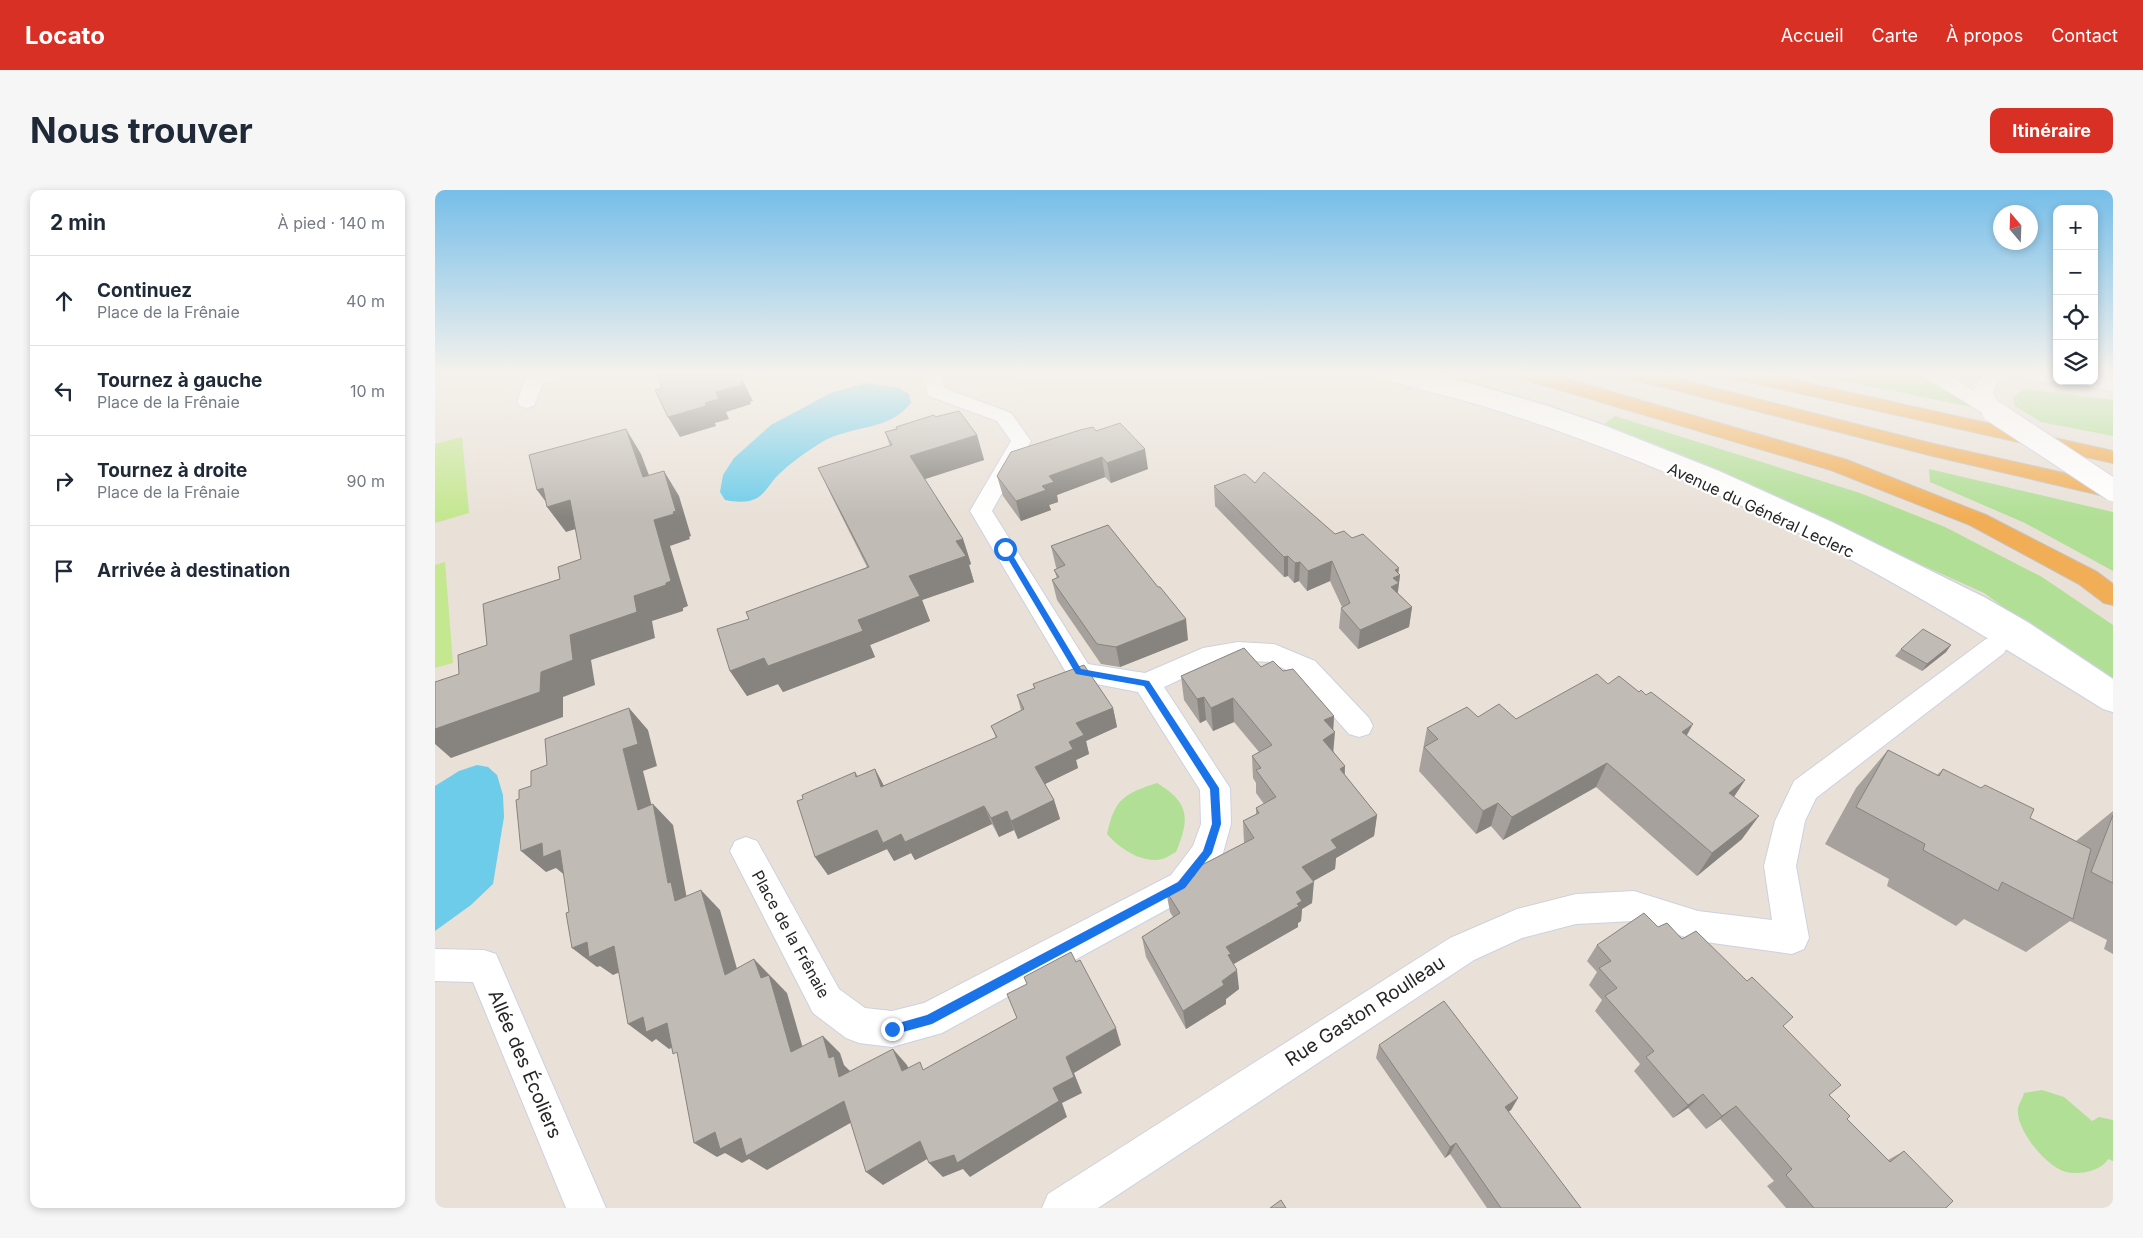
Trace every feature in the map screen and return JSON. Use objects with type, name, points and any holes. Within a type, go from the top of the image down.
[{"type":"highway","points":[[1690,422],[1839,465],[1978,520],[2088,578],[2113,597]]},
{"type":"highway","points":[[1821,422],[1933,450],[2113,490]]},
{"type":"highway","points":[[1953,422],[2113,457]]},
{"type":"street","points":[[1007,422],[1021,441],[981,511],[1079,672],[1147,683],[1203,658],[1238,652],[1274,653],[1307,668],[1359,726]]},
{"type":"street","name":"Avenue du Général Leclerc","points":[[1546,422],[1617,446],[1729,493],[1834,541],[1969,615],[2113,702]]},
{"type":"street","points":[[2010,422],[2113,490]]},
{"type":"street","name":"Rue Gaston Roulleau","points":[[1062,1208],[1462,949],[1507,928],[1575,909],[1634,906],[1698,926],[1792,938],[1781,866],[1790,821],[1805,790],[1995,646]]},
{"type":"street","name":"Place de la Frênaie","points":[[745,851],[826,1001],[859,1025],[892,1029],[929,1020],[1182,885],[1207,853],[1216,824],[1215,788],[1147,683]]},
{"type":"street","name":"Allée des Écoliers","points":[[435,965],[484,966],[586,1208]]},
{"type":"lane","points":[[1577,422],[1693,465],[1795,510],[1991,609],[2113,689]]},
{"type":"green space","points":[[1608,422],[1633,422],[1860,493],[1945,527],[2042,577],[2113,625],[2113,681],[2068,654],[1984,593],[1662,448],[1603,425]]},
{"type":"green space","points":[[2041,422],[2113,422],[2113,436]]},
{"type":"green space","points":[[462,437],[469,513],[435,523],[435,444]]},
{"type":"green space","points":[[1929,469],[2113,512],[2113,571],[2025,523],[1930,482]]},
{"type":"green space","points":[[445,562],[453,663],[435,668],[435,565]]},
{"type":"green space","points":[[1157,783],[1176,798],[1181,805],[1185,821],[1184,830],[1176,852],[1164,858],[1154,860],[1131,854],[1107,834],[1114,812],[1123,799],[1129,794]]},
{"type":"green space","points":[[2042,1090],[2064,1097],[2092,1121],[2099,1117],[2113,1120],[2113,1161],[2108,1159],[2094,1170],[2075,1173],[2063,1171],[2055,1167],[2040,1153],[2032,1144],[2021,1125],[2018,1108],[2024,1093]]},
{"type":"water","points":[[778,422],[885,422],[822,442],[787,467],[755,499],[740,502],[725,500],[720,492],[723,475],[734,458],[771,425]]},
{"type":"water","points":[[477,765],[488,767],[497,775],[503,795],[504,817],[493,884],[471,905],[435,931],[435,786],[459,771]]},
{"type":"building","points":[[913,422],[967,422],[977,435],[910,456],[963,539],[956,541],[966,556],[909,576],[920,596],[858,620],[863,631],[768,666],[764,658],[730,671],[717,629],[749,619],[746,612],[869,567],[818,468],[892,445],[885,432],[897,429],[896,427]]},
{"type":"building","points":[[1120,423],[1145,449],[1107,463],[1102,457],[1049,476],[1054,482],[1042,486],[1046,490],[1016,501],[997,476],[1011,452],[1080,430],[1093,427],[1096,431]]},
{"type":"building","points":[[626,429],[643,477],[664,471],[676,511],[673,512],[674,514],[654,520],[671,581],[666,583],[666,585],[634,596],[637,612],[570,635],[573,660],[541,672],[540,692],[435,729],[435,682],[459,674],[458,655],[487,645],[483,604],[560,579],[558,567],[581,559],[570,500],[547,507],[543,488],[537,490],[529,455]]},
{"type":"building","points":[[1264,472],[1335,534],[1344,531],[1352,538],[1363,534],[1399,568],[1395,570],[1400,575],[1393,578],[1399,583],[1391,587],[1412,607],[1360,630],[1341,608],[1350,603],[1332,561],[1308,571],[1300,562],[1295,563],[1288,556],[1284,557],[1214,486],[1245,474],[1255,483]]},
{"type":"building","points":[[1108,525],[1186,619],[1116,647],[1097,644],[1052,580],[1059,577],[1054,570],[1065,565],[1051,546]]},
{"type":"building","points":[[1923,629],[1951,645],[1927,664],[1901,649]]},
{"type":"building","points":[[1244,648],[1261,667],[1273,661],[1283,671],[1293,669],[1334,716],[1324,720],[1335,732],[1323,740],[1345,766],[1340,769],[1377,815],[1331,840],[1337,848],[1302,867],[1314,882],[1296,892],[1302,901],[1297,904],[1299,906],[1226,947],[1231,954],[1228,955],[1237,970],[1222,981],[1224,985],[1183,1011],[1142,937],[1180,913],[1166,891],[1195,875],[1194,873],[1198,867],[1254,838],[1243,821],[1259,813],[1256,808],[1276,797],[1256,770],[1261,768],[1252,756],[1272,745],[1233,698],[1211,708],[1204,697],[1197,699],[1181,676]]},
{"type":"building","points":[[1084,665],[1113,708],[1076,723],[1084,735],[1069,742],[1073,749],[1035,767],[1054,800],[1011,821],[1007,811],[991,818],[984,806],[905,842],[901,834],[883,843],[877,830],[815,857],[797,801],[803,799],[802,795],[855,772],[856,777],[875,769],[881,787],[997,737],[991,726],[1024,709],[1017,695],[1035,688],[1033,684]]},
{"type":"building","points":[[1597,674],[1608,684],[1619,676],[1639,692],[1641,690],[1646,695],[1651,692],[1693,724],[1682,732],[1745,780],[1729,793],[1759,816],[1712,853],[1607,763],[1512,817],[1498,803],[1483,811],[1424,747],[1438,739],[1427,728],[1467,707],[1478,717],[1499,704],[1516,719]]},
{"type":"building","points":[[629,708],[638,744],[623,749],[638,810],[653,804],[668,883],[671,882],[675,901],[701,890],[725,975],[754,959],[761,978],[769,975],[791,1052],[823,1036],[829,1058],[834,1056],[839,1077],[893,1049],[902,1071],[920,1062],[923,1070],[1017,1018],[1007,994],[1027,984],[1024,977],[1071,952],[1076,962],[1080,960],[1116,1028],[1066,1057],[1074,1077],[1053,1088],[1059,1101],[957,1163],[954,1155],[929,1163],[920,1141],[866,1172],[844,1101],[746,1156],[741,1138],[720,1149],[715,1132],[694,1143],[677,1052],[673,1054],[667,1023],[646,1032],[643,1017],[628,1024],[614,946],[589,957],[587,942],[572,948],[566,913],[569,912],[560,850],[543,857],[542,843],[521,851],[516,800],[519,799],[519,790],[531,786],[531,771],[547,765],[545,739]]},
{"type":"building","points":[[1888,750],[1939,776],[1943,769],[1981,788],[1985,785],[2034,809],[2030,818],[2091,849],[2073,919],[2002,882],[1998,891],[1923,850],[1925,844],[1856,807]]},
{"type":"building","points":[[2113,815],[2113,883],[2091,872]]},
{"type":"building","points":[[1644,913],[1658,927],[1667,923],[1682,939],[1696,931],[1747,981],[1752,977],[1793,1017],[1783,1026],[1841,1085],[1829,1095],[1850,1116],[1847,1119],[1890,1162],[1904,1151],[1953,1201],[1946,1208],[1814,1208],[1786,1175],[1792,1169],[1736,1106],[1722,1116],[1703,1094],[1688,1105],[1646,1057],[1654,1051],[1605,996],[1617,988],[1599,968],[1611,961],[1597,945]]},
{"type":"building","points":[[1444,1001],[1518,1098],[1505,1107],[1581,1208],[1501,1208],[1456,1143],[1450,1147],[1379,1045]]},
{"type":"building","points":[[1281,1200],[1286,1208],[1270,1208]]},
{"type":"route","points":[[892,1029],[929,1020],[1182,885],[1207,853],[1216,824],[1215,788],[1147,683],[1079,672],[1005,549]]}]
